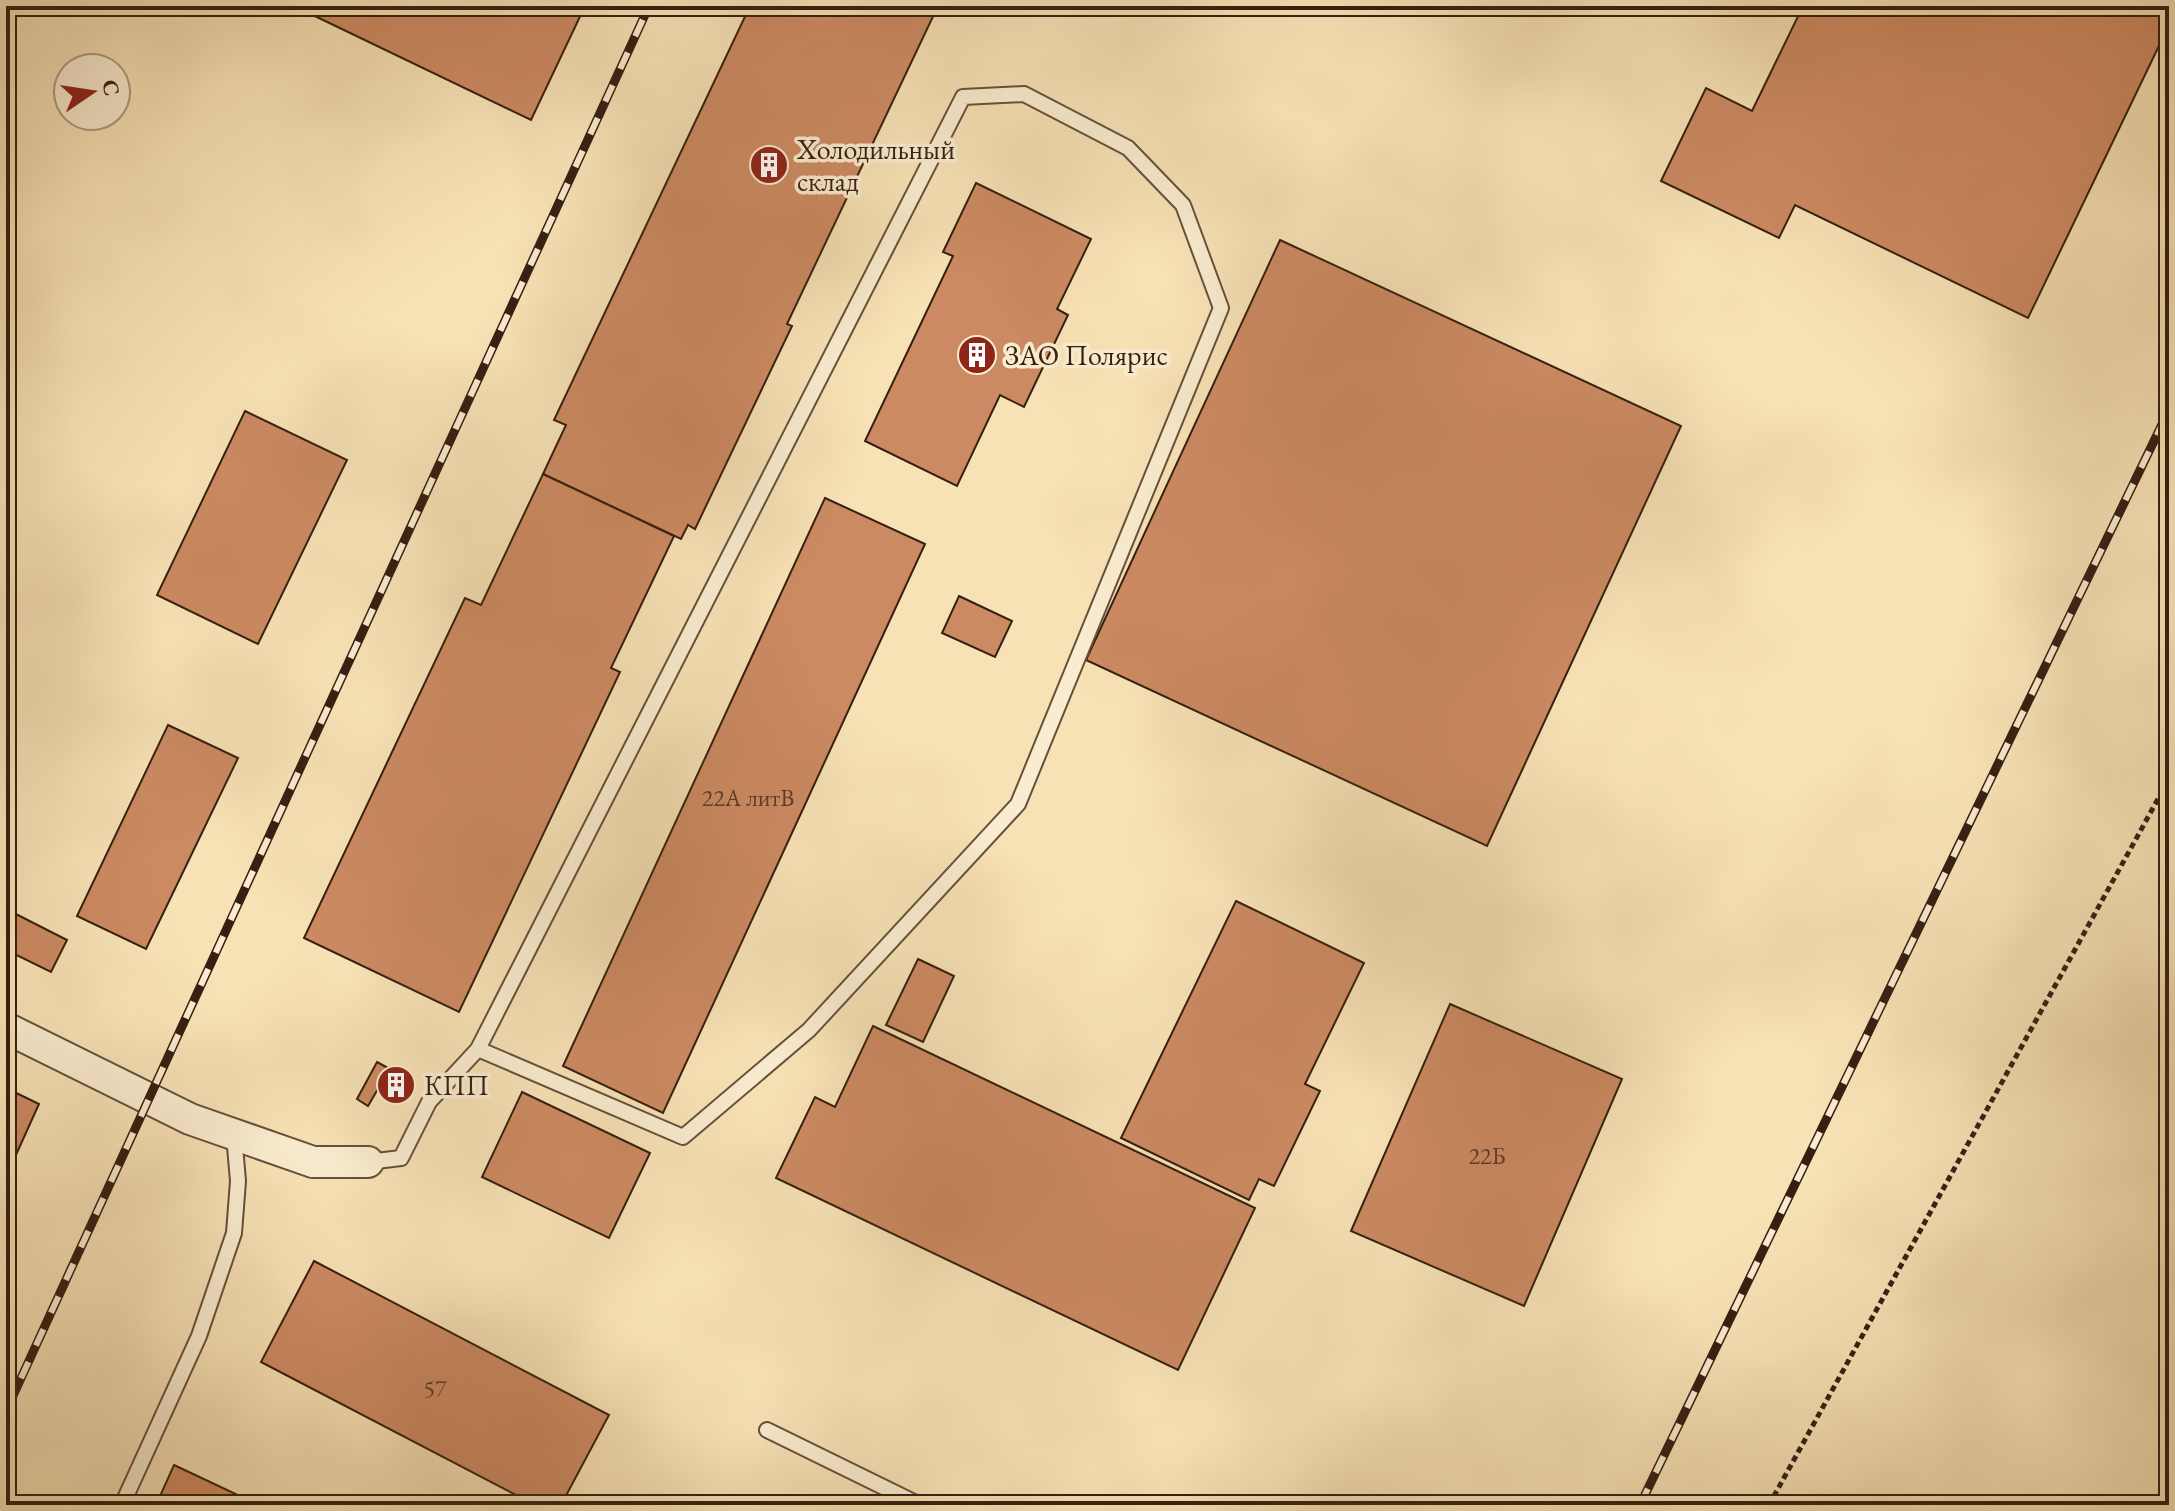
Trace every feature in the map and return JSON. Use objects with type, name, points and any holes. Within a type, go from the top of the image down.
[{"type":"street","points":[[6,1028],[190,1119],[313,1162],[368,1162]]},
{"type":"lane","points":[[368,1162],[401,1158],[429,1102],[478,1049],[963,97],[1024,94],[1128,148],[1183,205],[1221,308],[1018,804],[809,1030],[683,1137],[478,1049]]},
{"type":"lane","points":[[122,1505],[199,1336],[234,1233],[238,1181],[234,1135]]},
{"type":"lane","points":[[767,1430],[920,1505]]},
{"type":"path","points":[[1769,1505],[2169,779]]},
{"type":"building","points":[[294,6],[585,6],[531,120]]},
{"type":"building","name":"Холодильный склад","points":[[750,6],[938,6],[787,324],[792,326],[695,529],[688,525],[681,539],[543,474],[566,425],[554,420]]},
{"type":"building","points":[[1803,6],[2169,6],[2169,25],[2028,318],[1795,205],[1779,238],[1661,181],[1706,88],[1752,111]]},
{"type":"building","name":"ЗАО Полярис","points":[[976,183],[1091,239],[1057,309],[1068,315],[1024,407],[1000,395],[957,486],[865,441],[953,256],[943,252]]},
{"type":"building","points":[[1280,240],[1681,426],[1487,846],[1086,660]]},
{"type":"building","points":[[245,411],[347,460],[258,644],[157,595]]},
{"type":"building","points":[[543,474],[674,536],[611,668],[620,672],[459,1012],[304,938],[465,598],[481,605]]},
{"type":"building","points":[[825,498],[925,544],[663,1113],[563,1066]]},
{"type":"building","points":[[959,596],[1012,621],[995,657],[942,633]]},
{"type":"building","points":[[168,725],[238,758],[146,949],[77,916]]},
{"type":"building","points":[[1236,901],[1364,963],[1305,1084],[1320,1091],[1274,1186],[1259,1179],[1249,1200],[1121,1138]]},
{"type":"building","points":[[6,909],[67,940],[51,972],[6,950]]},
{"type":"building","points":[[918,959],[954,976],[923,1042],[886,1025]]},
{"type":"building","points":[[1450,1004],[1622,1079],[1524,1306],[1351,1231]]},
{"type":"building","points":[[873,1026],[1255,1208],[1178,1370],[776,1178],[815,1097],[835,1107]]},
{"type":"building","name":"КПП","points":[[377,1062],[408,1079],[400,1093],[382,1082],[368,1106],[357,1099]]},
{"type":"building","points":[[6,1088],[39,1104],[6,1177]]},
{"type":"building","points":[[522,1092],[650,1153],[609,1238],[482,1177]]},
{"type":"building","points":[[314,1261],[609,1415],[561,1505],[535,1505],[261,1362]]},
{"type":"building","points":[[174,1465],[259,1505],[156,1505]]},
{"type":"railway","points":[[6,1411],[649,6]]},
{"type":"railway","points":[[1640,1505],[2169,410]]},
{"type":"place","name":"Холодильный склад","points":[[769,165]]},
{"type":"place","name":"ЗАО Полярис","points":[[977,355]]},
{"type":"place","name":"КПП","points":[[396,1085]]}]
